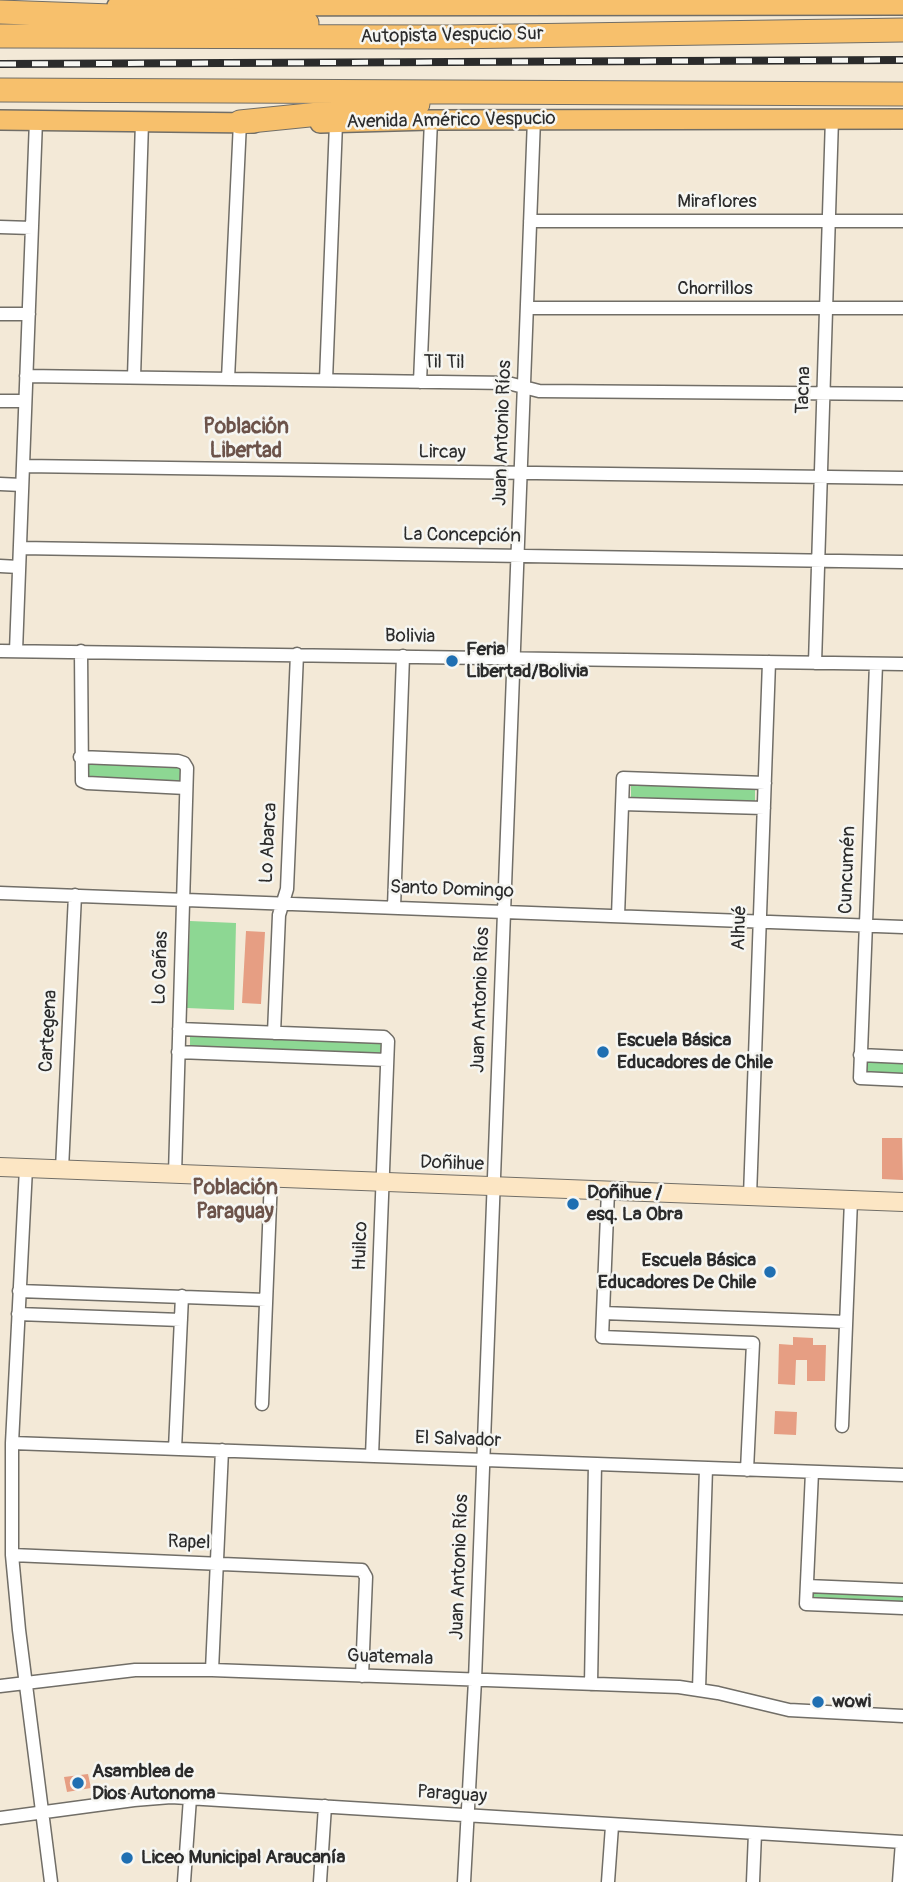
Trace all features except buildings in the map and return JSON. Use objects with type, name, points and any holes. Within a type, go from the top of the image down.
[{"type":"highway","points":[[0,12],[257,20],[449,37]]},
{"type":"highway","name":"Autopista Vespucio Sur","points":[[0,36],[449,37],[903,30]]},
{"type":"highway","points":[[0,90],[903,94]]},
{"type":"highway","points":[[240,122],[543,91]]},
{"type":"main road","points":[[0,6],[903,5]]},
{"type":"main road","name":"Avenida Américo Vespucio","points":[[0,120],[336,123],[534,119],[903,119]]},
{"type":"street","name":"Tacna","points":[[815,663],[832,118]]},
{"type":"street","name":"Juan Antonio Ríos","points":[[464,1882],[475,1680],[534,119]]},
{"type":"street","points":[[16,651],[36,120]]},
{"type":"street","points":[[420,382],[432,120]]},
{"type":"street","points":[[134,377],[142,122]]},
{"type":"street","points":[[228,379],[240,122]]},
{"type":"street","points":[[326,380],[336,123]]},
{"type":"street","name":"Miraflores","points":[[530,221],[903,221]]},
{"type":"street","points":[[0,227],[32,228]]},
{"type":"street","name":"Chorrillos","points":[[527,308],[903,308]]},
{"type":"street","points":[[0,314],[29,314]]},
{"type":"street","name":"Til Til","points":[[26,376],[508,383],[539,391],[903,394]]},
{"type":"street","points":[[0,401],[25,401]]},
{"type":"street","name":"Lircay","points":[[23,466],[903,478]]},
{"type":"street","points":[[0,484],[22,485]]},
{"type":"street","name":"La Concepción","points":[[20,548],[903,562]]},
{"type":"street","points":[[0,566],[19,566]]},
{"type":"street","name":"Bolivia","points":[[0,651],[903,664]]},
{"type":"street","points":[[81,651],[82,781],[186,788]]},
{"type":"street","name":"Lo Abarca","points":[[274,1033],[279,915],[287,889],[297,654]]},
{"type":"street","points":[[394,907],[403,656]]},
{"type":"street","name":"Alhué","points":[[750,1196],[769,662]]},
{"type":"street","name":"Cuncumén","points":[[876,664],[860,1078],[903,1080]]},
{"type":"street","name":"Lo Cañas","points":[[80,757],[184,763],[187,768],[174,1174]]},
{"type":"street","points":[[618,916],[623,778],[765,783]]},
{"type":"street","points":[[622,804],[764,808]]},
{"type":"street","name":"Santo Domingo","points":[[0,892],[903,927]]},
{"type":"street","name":"Cartegena","points":[[62,1170],[75,895]]},
{"type":"street","points":[[179,1029],[274,1033]]},
{"type":"street","name":"Huilco","points":[[274,1033],[387,1039],[372,1456]]},
{"type":"street","points":[[178,1052],[387,1060]]},
{"type":"street","points":[[860,1055],[903,1057]]},
{"type":"street","name":"Doñihue","points":[[0,1167],[903,1202]]},
{"type":"street","points":[[26,1168],[12,1443],[12,1555],[25,1682],[51,1882]]},
{"type":"street","points":[[262,1404],[271,1178]]},
{"type":"street","points":[[608,1191],[602,1336],[753,1343],[747,1470]]},
{"type":"street","points":[[842,1426],[851,1200]]},
{"type":"street","points":[[19,1290],[266,1300]]},
{"type":"street","points":[[175,1449],[182,1296]]},
{"type":"street","points":[[603,1313],[846,1322]]},
{"type":"street","points":[[18,1314],[181,1320]]},
{"type":"street","name":"El Salvador","points":[[12,1443],[903,1475]]},
{"type":"street","points":[[212,1671],[222,1450]]},
{"type":"street","points":[[591,1684],[594,1464]]},
{"type":"street","points":[[699,1689],[706,1468]]},
{"type":"street","points":[[812,1472],[806,1604],[903,1608]]},
{"type":"street","name":"Rapel","points":[[12,1555],[365,1572],[362,1676]]},
{"type":"street","points":[[807,1586],[903,1590]]},
{"type":"street","name":"Guatemala","points":[[0,1686],[135,1670],[212,1671],[699,1689],[789,1710],[903,1716]]},
{"type":"street","points":[[184,1882],[190,1798]]},
{"type":"street","name":"Paraguay","points":[[0,1818],[143,1799],[190,1798],[902,1842]]},
{"type":"street","points":[[320,1882],[326,1806]]},
{"type":"street","points":[[608,1882],[612,1826]]},
{"type":"street","points":[[753,1882],[755,1833]]},
{"type":"street","points":[[900,1882],[902,1842]]},
{"type":"green space","points":[[88,764],[178,768],[182,770],[182,779],[178,782],[89,780],[84,767]]},
{"type":"green space","points":[[631,785],[755,786],[755,804],[631,800]]},
{"type":"green space","points":[[190,921],[236,923],[234,1010],[187,1008]]},
{"type":"green space","points":[[190,1034],[383,1042],[383,1057],[190,1050]]},
{"type":"green space","points":[[865,1059],[903,1060],[903,1076],[865,1075]]},
{"type":"green space","points":[[813,1589],[903,1594],[903,1604],[813,1600]]},
{"type":"railway","points":[[0,64],[903,60]]},
{"type":"place","name":"Feria Libertad/Bolivia","points":[[452,661]]},
{"type":"place","name":"Escuela Básica Educadores de Chile","points":[[603,1052]]},
{"type":"place","name":"Doñihue / esq. La Obra","points":[[573,1204]]},
{"type":"place","name":"Escuela Básica Educadores De Chile","points":[[770,1272]]},
{"type":"place","name":"wowi","points":[[818,1702]]},
{"type":"place","name":"Asamblea de Dios Autonoma","points":[[78,1783]]},
{"type":"place","name":"Liceo Municipal Araucanía","points":[[127,1858]]},
{"type":"district","name":"Población Libertad","points":[[246,440]]},
{"type":"district","name":"Población Paraguay","points":[[235,1201]]}]
